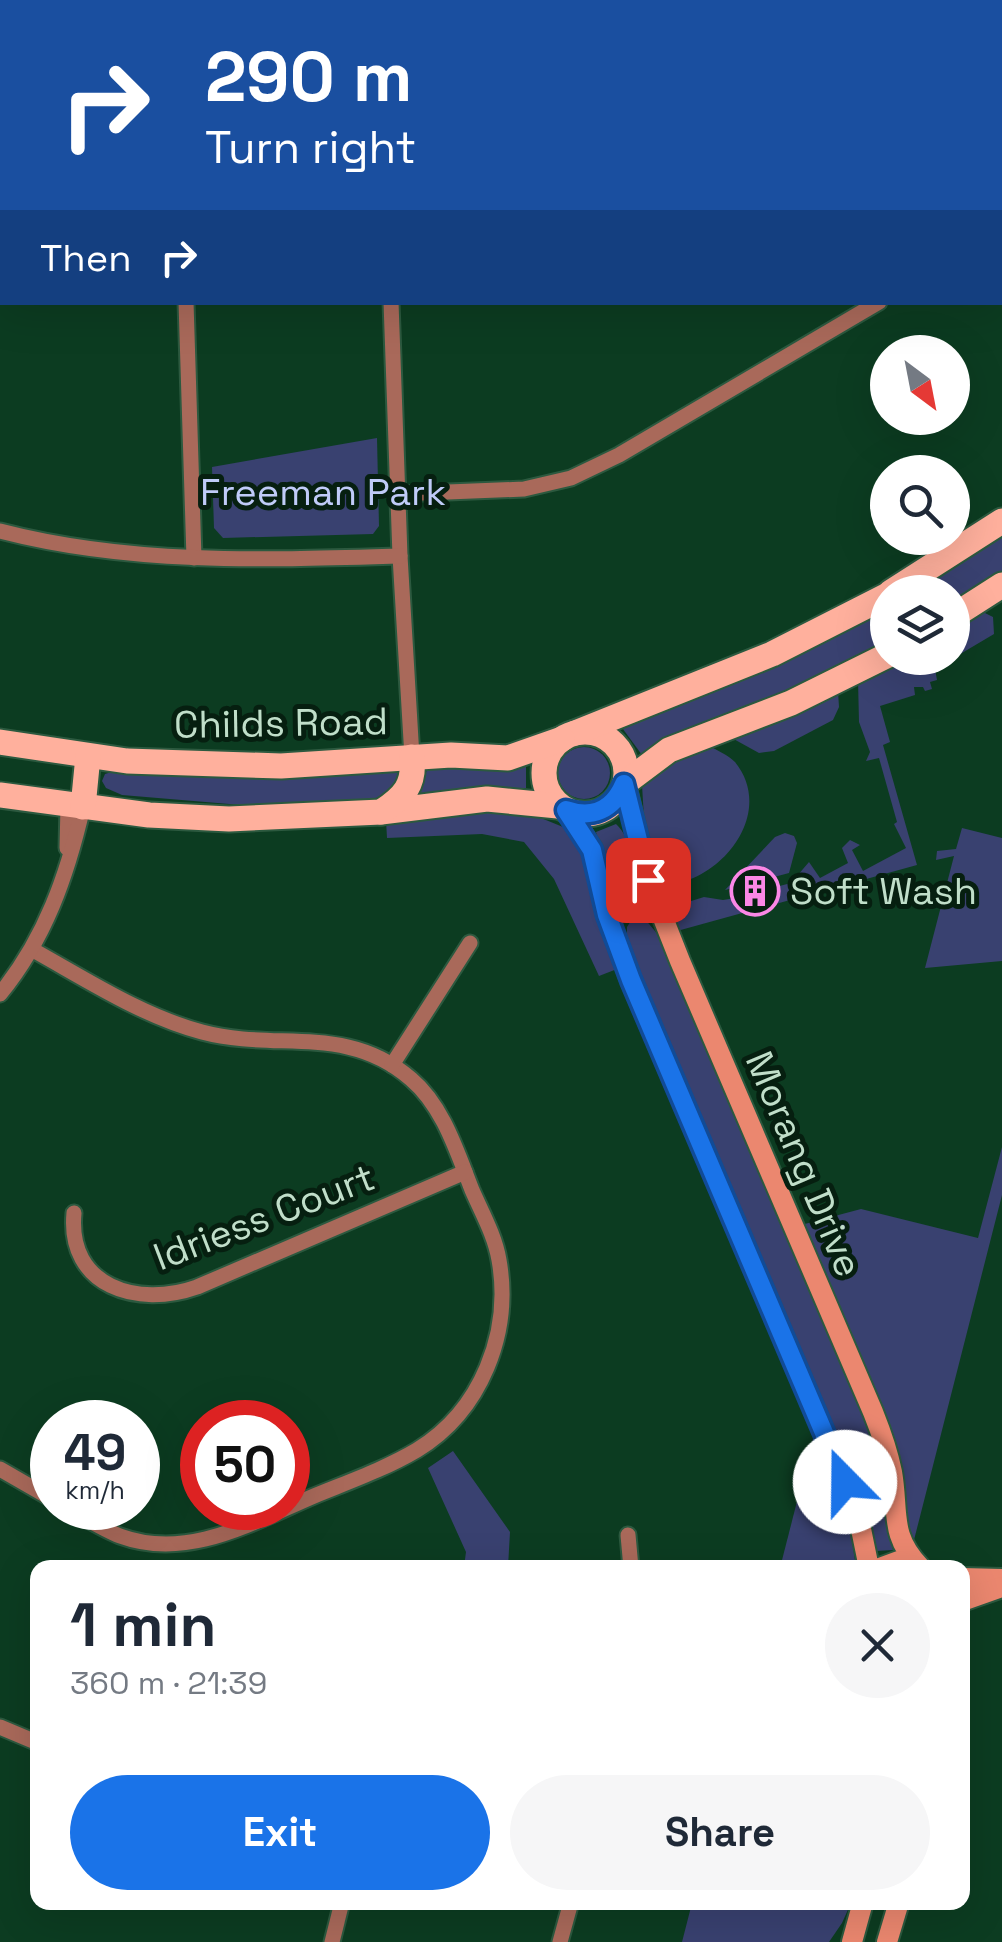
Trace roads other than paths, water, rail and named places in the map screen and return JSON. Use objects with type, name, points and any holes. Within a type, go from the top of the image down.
[{"type":"main road","name":"Childs Road","points":[[919,575],[1002,521]]},
{"type":"main road","points":[[970,605],[1002,584]]},
{"type":"main road","name":"Childs Road","points":[[0,742],[82,755],[189,764],[281,766],[451,755],[508,758],[772,654],[870,604]]},
{"type":"main road","points":[[0,795],[76,806],[229,818],[382,812],[487,799],[562,808],[578,814],[601,811],[612,804],[625,784],[669,750],[791,703],[870,664]]},
{"type":"main road","points":[[625,784],[622,755],[602,736],[568,736],[552,748],[543,772],[550,796],[592,850],[607,915],[638,998],[836,1458],[861,1529],[867,1560]]},
{"type":"main road","points":[[76,806],[82,755]]},
{"type":"main road","points":[[382,812],[408,789],[412,758]]},
{"type":"main road","name":"Morang Drive","points":[[625,784],[655,898],[877,1422],[892,1473],[896,1528],[914,1560]]},
{"type":"main road","points":[[607,915],[655,898]]},
{"type":"main road","points":[[970,1578],[1002,1578]]},
{"type":"main road","points":[[970,1598],[1002,1588]]},
{"type":"main road","points":[[852,1942],[861,1910]]},
{"type":"main road","points":[[887,1942],[896,1910]]},
{"type":"street","points":[[186,305],[194,558]]},
{"type":"street","points":[[391,305],[412,758]]},
{"type":"street","points":[[398,494],[524,489],[570,478],[619,456],[873,305]]},
{"type":"street","points":[[0,531],[81,547],[194,558],[400,556]]},
{"type":"street","points":[[0,994],[33,950],[58,896],[76,806]]},
{"type":"street","points":[[392,1065],[470,943]]},
{"type":"street","points":[[33,950],[180,1026],[231,1038],[343,1044],[392,1065],[411,1078],[435,1108],[465,1172],[496,1246],[501,1279],[496,1346],[474,1394],[436,1436],[400,1459],[229,1532],[188,1544],[142,1542],[109,1530]]},
{"type":"street","name":"Idriess Court","points":[[74,1213],[76,1247],[96,1276],[123,1292],[158,1296],[197,1286],[465,1172]]},
{"type":"street","points":[[0,1469],[30,1487]]},
{"type":"street","points":[[628,1534],[630,1560]]},
{"type":"street","points":[[0,1727],[30,1740]]},
{"type":"street","points":[[332,1942],[340,1910]]},
{"type":"street","points":[[560,1942],[568,1910]]},
{"type":"place","name":"Soft Wash","points":[[755,891]]},
{"type":"park label","name":"Freeman Park","points":[[323,492]]}]
